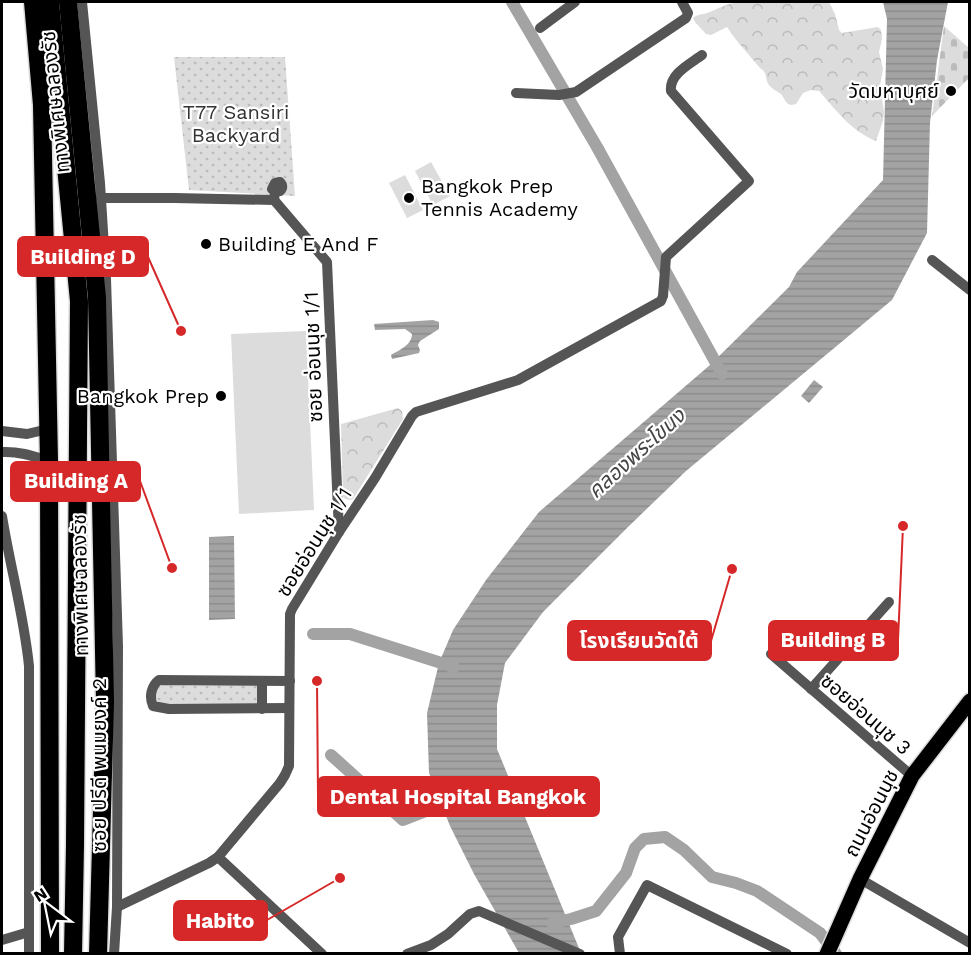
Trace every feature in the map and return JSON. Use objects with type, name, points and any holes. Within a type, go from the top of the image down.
[{"type":"highway","points":[[33,2],[42,105],[49,461],[50,954]]},
{"type":"highway","name":"ทางพิเศษฉลองรัช","points":[[50,2],[79,301],[73,954]]},
{"type":"highway","name":"ทางพิเศษฉลองรัช","points":[[68,2],[97,298],[105,702],[98,954]]},
{"type":"highway","points":[[45,954],[50,893]]},
{"type":"main road","name":"ถนนอ่อนนุช","points":[[834,954],[840,933],[864,881],[915,779],[954,727],[969,701]]},
{"type":"main road","name":"ถนนอ่อนนุช","points":[[954,727],[969,714]]},
{"type":"main road","name":"ถนนอ่อนนุช","points":[[826,954],[840,933]]},
{"type":"street","name":"ซอย ปรีดี พนมยงค์ 2","points":[[81,2],[101,198],[106,291],[117,646],[117,907],[114,954]]},
{"type":"street","points":[[540,28],[576,2]]},
{"type":"street","points":[[516,93],[559,95],[576,92],[686,18],[688,13],[682,2]]},
{"type":"street","name":"ซอยอ่อนนุช 1/1","points":[[218,857],[285,775],[289,766],[290,614],[292,609],[412,416],[416,412],[518,380],[654,306],[662,298],[665,259],[668,254],[749,181],[671,91],[670,84],[674,77],[702,55]]},
{"type":"street","name":"ซอย อ่อนนุช 1/1","points":[[101,198],[275,196],[327,262],[339,532]]},
{"type":"street","points":[[932,260],[969,290]]},
{"type":"street","points":[[2,431],[27,434],[48,429]]},
{"type":"street","points":[[2,452],[29,455],[49,461]]},
{"type":"street","points":[[2,516],[4,551],[26,634],[29,666],[29,954]]},
{"type":"street","points":[[811,689],[889,602]]},
{"type":"street","name":"ซอยอ่อนนุช 3","points":[[771,654],[915,779]]},
{"type":"street","points":[[290,681],[159,680],[152,688],[151,703],[153,706],[169,709],[290,708]]},
{"type":"street","points":[[262,681],[262,709]]},
{"type":"street","points":[[117,907],[218,857],[322,954]]},
{"type":"street","points":[[864,881],[969,944]]},
{"type":"street","points":[[620,954],[618,937],[647,885],[787,954]]},
{"type":"street","points":[[407,954],[431,945],[448,934],[470,914],[479,911],[580,954]]},
{"type":"street","points":[[2,940],[29,932]]},
{"type":"green space","points":[[740,2],[829,2],[842,33],[878,27],[881,30],[882,39],[879,52],[883,69],[880,86],[884,112],[876,141],[851,126],[819,91],[811,90],[803,93],[796,104],[788,103],[769,85],[764,72],[727,27],[711,35],[706,34],[693,18]]},
{"type":"green space","points":[[944,26],[969,48],[969,78],[932,116]]},
{"type":"green space","name":"T77 Sansiri Backyard","points":[[174,57],[285,57],[295,196],[189,190]]},
{"type":"green space","points":[[431,162],[450,196],[433,205],[415,171]]},
{"type":"green space","points":[[405,175],[423,210],[407,218],[389,183]]},
{"type":"green space","points":[[306,331],[314,510],[239,514],[231,334]]},
{"type":"green space","points":[[398,408],[402,411],[403,419],[353,499],[345,499],[343,496],[341,424]]},
{"type":"green space","points":[[259,684],[260,705],[162,705],[156,697],[156,690],[162,685]]},
{"type":"water","name":"คลองพระโขนง","points":[[883,2],[948,2],[937,60],[930,123],[927,233],[892,300],[686,471],[543,612],[505,663],[497,705],[497,749],[581,953],[519,953],[474,874],[450,826],[429,773],[427,713],[439,663],[453,630],[486,580],[539,512],[710,365],[789,287],[797,272],[883,180],[887,19]]},
{"type":"water","points":[[433,320],[439,322],[439,329],[420,341],[419,353],[392,359],[391,355],[407,344],[412,334],[405,329],[375,330],[374,324]]},
{"type":"water","points":[[814,380],[823,387],[809,403],[801,396]]},
{"type":"water","points":[[234,536],[235,619],[209,620],[209,537]]},
{"type":"waterway","points":[[512,2],[597,147],[722,374]]},
{"type":"waterway","points":[[313,634],[350,634],[454,667]]},
{"type":"waterway","points":[[331,755],[403,820],[457,799]]},
{"type":"waterway","points":[[552,923],[596,911],[626,873],[635,848],[644,839],[665,837],[684,850],[712,877],[757,891],[820,933],[836,954]]},
{"type":"place","name":"วัดมหาบุศย์","points":[[951,91]]},
{"type":"place","name":"Bangkok Prep Tennis Academy","points":[[409,198]]},
{"type":"place","name":"Building E And F","points":[[206,244]]},
{"type":"place","name":"Building D","points":[[181,331]]},
{"type":"place","name":"Bangkok Prep","points":[[221,396]]},
{"type":"place","name":"Building B","points":[[903,526]]},
{"type":"place","name":"Building A","points":[[172,568]]},
{"type":"place","name":"โรงเรียนวัดใต้","points":[[732,569]]},
{"type":"place","name":"Dental Hospital Bangkok","points":[[317,681]]},
{"type":"place","name":"Habito","points":[[340,878]]}]
